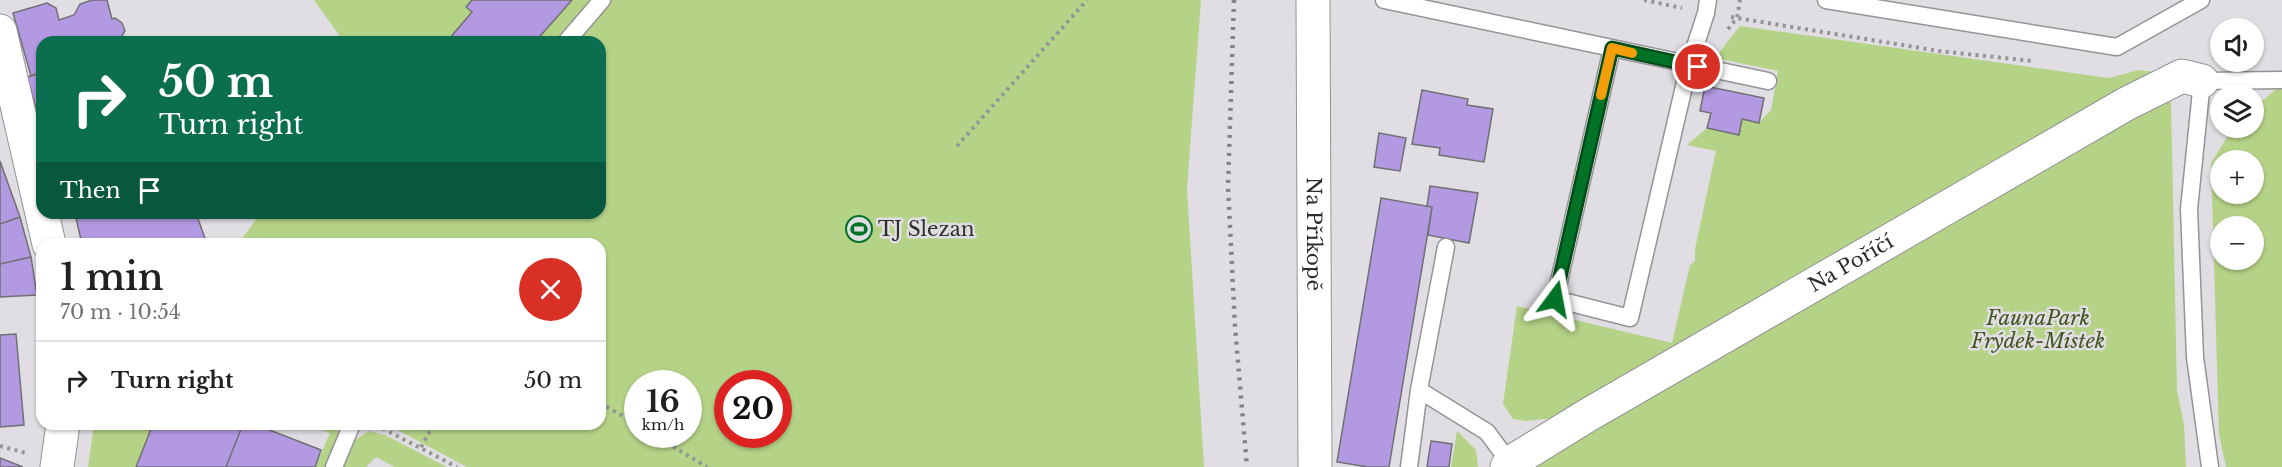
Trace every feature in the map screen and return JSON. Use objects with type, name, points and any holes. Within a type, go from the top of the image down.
[{"type":"street","name":"Na Příkopě","points":[[1313,0],[1315,467]]},
{"type":"street","points":[[0,31],[36,187]]},
{"type":"street","name":"Na Poříčí","points":[[1508,465],[1588,415],[2127,104],[2182,76],[2202,81]]},
{"type":"street","points":[[43,219],[48,238]]},
{"type":"street","points":[[43,461],[60,430]]},
{"type":"lane","points":[[571,36],[602,0]]},
{"type":"lane","points":[[1384,0],[1768,81]]},
{"type":"lane","points":[[1899,11],[1913,0]]},
{"type":"lane","points":[[1837,1],[2117,47],[2201,0]]},
{"type":"lane","points":[[1612,48],[1555,299],[1630,318],[1689,65],[1707,6]]},
{"type":"lane","points":[[2210,467],[2195,357],[2189,209],[2202,81],[2282,80]]},
{"type":"lane","points":[[1409,467],[1419,390],[1446,247]]},
{"type":"lane","points":[[1419,390],[1487,432],[1508,465]]},
{"type":"lane","points":[[334,467],[349,430]]},
{"type":"path","points":[[957,146],[1087,0]]},
{"type":"path","points":[[1644,0],[1707,6],[1939,51],[2040,62]]},
{"type":"path","points":[[606,406],[624,417]]},
{"type":"path","points":[[387,430],[457,467]]},
{"type":"path","points":[[421,447],[431,430]]},
{"type":"path","points":[[0,446],[43,461]]},
{"type":"path","points":[[676,448],[707,467]]},
{"type":"green space","name":"TJ Slezan","points":[[314,0],[1201,0],[1187,189],[1204,467],[467,467],[397,430],[606,430],[606,238],[242,238],[257,219],[606,219],[606,36],[340,36]]},
{"type":"green space","points":[[1740,26],[2109,78],[2139,70],[2161,73],[1554,418],[1526,421],[1513,419],[1503,404],[1517,306],[1672,343],[1690,265],[1695,261],[1695,249],[1716,151],[1687,145],[1707,128],[1739,135],[1742,119],[1759,123],[1771,110],[1778,71],[1715,58]]},
{"type":"green space","points":[[2282,84],[2282,467],[2226,467],[2219,434],[2214,270],[2264,270],[2264,216],[2213,216],[2212,204],[2264,204],[2264,150],[2219,150],[2227,138],[2264,138],[2264,100]]},
{"type":"green space","name":"FaunaPark Frýdek-Místek","points":[[2167,98],[2171,102],[2177,390],[2184,424],[2186,467],[1528,467]]},
{"type":"green space","points":[[93,430],[151,430],[136,467],[88,467]]},
{"type":"green space","points":[[322,430],[338,430],[332,452],[325,467],[315,467],[330,433]]},
{"type":"green space","points":[[369,431],[385,435],[447,467],[395,467],[376,457],[366,467],[340,467],[349,444]]},
{"type":"green space","points":[[1457,431],[1476,450],[1478,467],[1451,467]]},
{"type":"building","points":[[92,0],[107,0],[112,19],[115,18],[122,23],[125,31],[122,36],[36,36],[36,74],[31,76],[13,13],[47,3],[56,8],[59,20],[74,15],[80,4]]},
{"type":"building","points":[[472,0],[572,0],[540,36],[452,36],[472,12],[466,7]]},
{"type":"building","points":[[36,74],[36,108],[27,77]]},
{"type":"building","points":[[1705,86],[1764,98],[1759,123],[1742,119],[1739,135],[1707,128],[1711,113],[1700,111]]},
{"type":"building","points":[[1422,90],[1468,99],[1467,105],[1493,109],[1484,162],[1439,155],[1440,148],[1412,144]]},
{"type":"building","points":[[1379,133],[1406,138],[1400,171],[1374,167]]},
{"type":"building","points":[[0,161],[20,217],[0,224]]},
{"type":"building","points":[[1430,186],[1478,193],[1469,243],[1428,235],[1432,207],[1427,206]]},
{"type":"building","points":[[1381,198],[1432,207],[1389,467],[1368,467],[1337,462]]},
{"type":"building","points":[[20,217],[31,257],[0,264],[0,224]]},
{"type":"building","points":[[76,219],[198,219],[205,238],[81,238]]},
{"type":"building","points":[[31,257],[36,295],[0,297],[0,264]]},
{"type":"building","points":[[16,334],[24,425],[0,427],[0,335]]},
{"type":"building","points":[[151,430],[241,430],[226,467],[136,467]]},
{"type":"building","points":[[241,430],[269,430],[321,450],[315,467],[226,467]]},
{"type":"building","points":[[1431,441],[1452,444],[1449,467],[1427,467]]},
{"type":"building","points":[[0,458],[23,467],[0,467]]},
{"type":"railway","points":[[1234,0],[1228,186],[1235,327],[1247,467]]},
{"type":"slow traffic","points":[[1601,95],[1612,48],[1632,53]]},
{"type":"place","name":"TJ Slezan","points":[[859,229]]},
{"type":"route","points":[[1555,299],[1612,48],[1698,67]]}]
